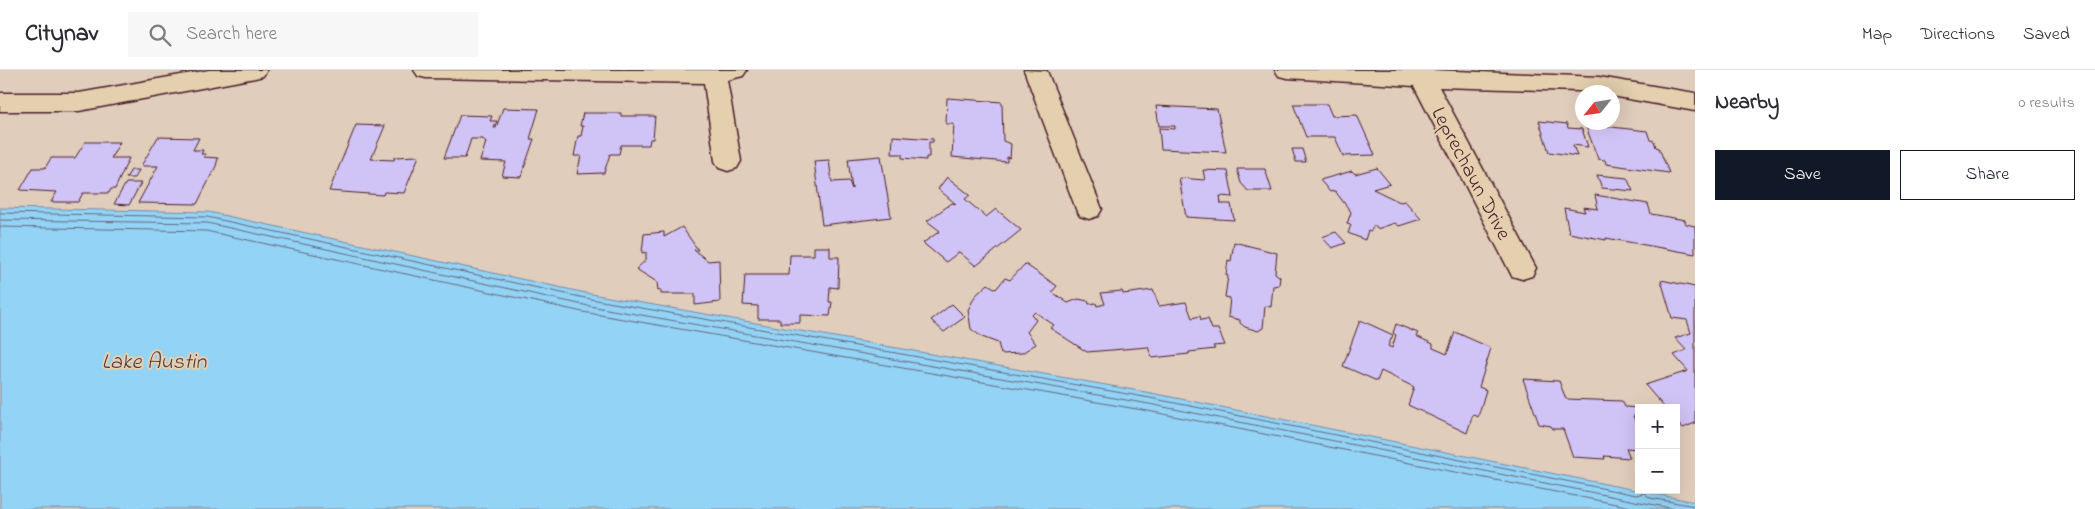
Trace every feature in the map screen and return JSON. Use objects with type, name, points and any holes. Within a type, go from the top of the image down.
[{"type":"street","points":[[0,102],[79,102],[255,70]]},
{"type":"street","points":[[426,70],[724,72],[728,161]]},
{"type":"street","points":[[1039,70],[1088,209]]},
{"type":"street","points":[[1287,70],[1422,78],[1599,85],[1695,102]]},
{"type":"street","name":"Leprechaun Drive","points":[[1422,78],[1522,268]]},
{"type":"water","name":"Lake Austin","points":[[0,208],[208,212],[586,293],[1151,393],[1635,490],[1635,494],[1655,494],[1695,502],[1695,509],[0,509]]},
{"type":"building","points":[[947,98],[1002,102],[1003,141],[1011,144],[1010,158],[1007,157],[1007,162],[952,157],[954,124],[946,124]]},
{"type":"building","points":[[1293,104],[1327,104],[1332,116],[1357,115],[1375,155],[1343,156],[1335,137],[1306,137]]},
{"type":"building","points":[[1156,106],[1217,109],[1226,152],[1161,149],[1159,128],[1175,129],[1175,126],[1159,126]]},
{"type":"building","points":[[503,108],[539,109],[530,139],[534,139],[521,177],[502,176],[506,162],[480,161],[486,142],[483,139],[471,139],[465,158],[444,158],[460,115],[492,116],[490,121],[497,121],[494,128],[496,128]]},
{"type":"building","points":[[583,113],[621,113],[621,116],[655,116],[653,139],[650,139],[649,145],[621,145],[619,154],[610,154],[604,173],[577,174],[581,156],[574,156],[578,136],[581,136],[583,126],[580,126]]},
{"type":"building","points":[[1539,121],[1567,124],[1568,128],[1582,130],[1588,147],[1573,145],[1577,156],[1549,152]]},
{"type":"building","points":[[356,125],[385,126],[371,159],[394,160],[395,157],[419,156],[404,193],[384,192],[383,195],[329,191]]},
{"type":"building","points":[[1620,128],[1647,131],[1650,140],[1654,141],[1656,147],[1659,148],[1669,173],[1606,164],[1605,160],[1598,159],[1587,130],[1620,130]]},
{"type":"building","points":[[893,136],[933,139],[933,142],[929,142],[929,157],[926,157],[926,160],[902,158],[902,154],[892,154]]},
{"type":"building","points":[[158,137],[199,138],[193,150],[203,150],[201,154],[205,154],[204,157],[218,158],[216,166],[197,204],[138,203],[158,166],[141,166]]},
{"type":"building","points":[[85,142],[120,142],[111,158],[129,158],[115,189],[111,189],[109,193],[83,193],[78,202],[51,202],[57,192],[20,190],[33,168],[45,168],[51,158],[75,158]]},
{"type":"building","points":[[1292,149],[1302,149],[1306,162],[1296,162]]},
{"type":"building","points":[[881,156],[891,217],[822,225],[814,161],[829,160],[832,182],[849,181],[852,189],[848,159]]},
{"type":"building","points":[[1377,168],[1390,184],[1373,189],[1400,202],[1405,201],[1421,219],[1399,226],[1395,223],[1377,229],[1374,225],[1371,231],[1368,230],[1365,240],[1348,233],[1351,225],[1347,224],[1351,212],[1335,191],[1330,192],[1320,180],[1352,171],[1355,174]]},
{"type":"building","points":[[1237,169],[1265,169],[1272,191],[1248,191],[1241,183]]},
{"type":"building","points":[[131,170],[139,170],[135,178],[126,178]]},
{"type":"building","points":[[1203,170],[1228,171],[1233,197],[1220,196],[1221,204],[1231,204],[1234,220],[1186,217],[1179,178],[1205,180]]},
{"type":"building","points":[[1597,175],[1627,178],[1633,191],[1602,188]]},
{"type":"building","points":[[947,177],[970,195],[965,199],[986,217],[996,209],[1021,230],[976,266],[959,252],[946,262],[923,243],[940,231],[927,221],[952,203],[956,204],[938,189]]},
{"type":"building","points":[[126,183],[141,183],[129,205],[114,204]]},
{"type":"building","points":[[1595,195],[1648,204],[1651,214],[1685,220],[1686,224],[1695,226],[1695,254],[1569,233],[1564,208],[1585,212],[1583,207],[1598,209]]},
{"type":"building","points":[[682,227],[698,250],[694,250],[708,261],[719,260],[720,302],[695,305],[695,294],[661,294],[661,290],[658,291],[657,282],[636,269],[646,260],[646,252],[642,253],[644,234],[664,232],[664,237]]},
{"type":"building","points":[[1336,232],[1346,243],[1332,248],[1322,237]]},
{"type":"building","points":[[1234,242],[1277,253],[1275,273],[1280,277],[1279,285],[1273,286],[1271,307],[1265,306],[1263,328],[1258,331],[1245,327],[1240,323],[1240,320],[1228,317],[1230,298],[1225,297],[1228,276],[1226,275],[1228,260],[1231,261]]},
{"type":"building","points":[[814,247],[830,247],[830,257],[839,257],[838,288],[830,287],[829,302],[832,302],[830,316],[800,315],[800,323],[780,323],[780,319],[758,319],[758,306],[743,305],[745,275],[789,275],[790,255],[814,255]]},
{"type":"building","points":[[1025,264],[1057,286],[1052,292],[1068,303],[1078,299],[1088,301],[1089,304],[1096,303],[1097,306],[1105,304],[1101,293],[1122,291],[1123,294],[1153,290],[1159,306],[1186,302],[1192,318],[1200,316],[1201,320],[1208,319],[1212,329],[1218,329],[1225,345],[1213,346],[1215,349],[1189,352],[1189,354],[1152,358],[1148,347],[1087,352],[1050,328],[1054,325],[1035,312],[1032,315],[1036,320],[1027,332],[1036,344],[1022,353],[1001,354],[998,343],[982,337],[971,329],[968,310],[975,296],[988,284],[996,289],[1005,278],[1010,280]]},
{"type":"building","points":[[1661,280],[1695,287],[1695,423],[1683,428],[1680,425],[1680,404],[1662,404],[1645,385],[1688,371],[1674,355],[1686,350],[1675,338],[1691,333],[1687,320],[1672,318]]},
{"type":"building","points":[[952,304],[965,317],[944,332],[931,320]]},
{"type":"building","points":[[1360,320],[1393,335],[1388,346],[1392,348],[1396,335],[1393,333],[1396,324],[1418,333],[1416,336],[1433,344],[1433,348],[1447,354],[1455,332],[1491,348],[1479,387],[1486,390],[1478,417],[1473,414],[1467,433],[1408,405],[1414,387],[1381,371],[1377,381],[1343,366]]},
{"type":"building","points":[[1523,379],[1559,381],[1566,399],[1622,401],[1625,407],[1635,408],[1635,416],[1633,416],[1635,420],[1635,449],[1626,448],[1630,458],[1604,456],[1605,459],[1573,457],[1563,429],[1553,429],[1551,426],[1539,424]]}]
